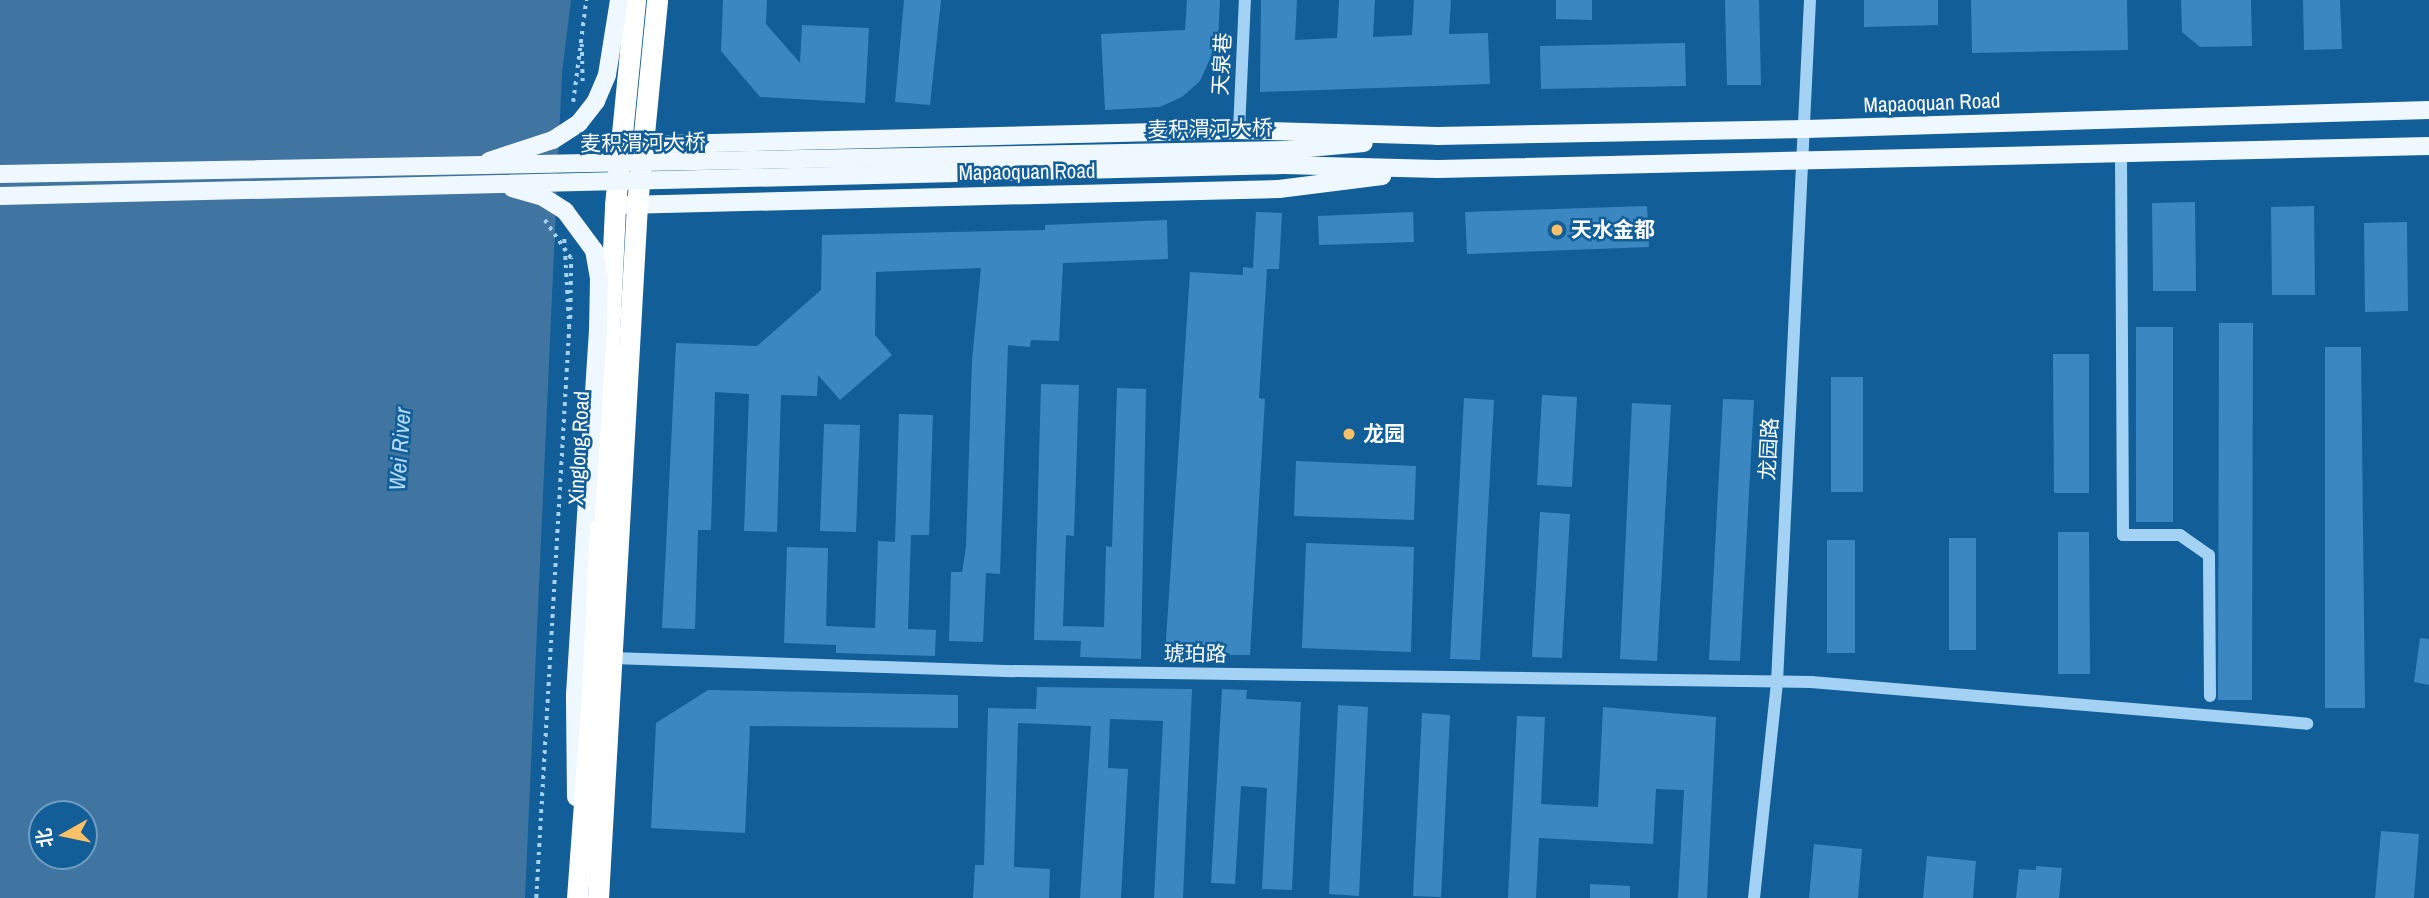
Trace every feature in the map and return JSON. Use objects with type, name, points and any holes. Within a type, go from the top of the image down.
[{"type":"highway","name":"Xinglong Road","points":[[577,898],[592,696],[615,205],[635,0]]},
{"type":"highway","name":"Xinglong Road","points":[[598,898],[637,205],[657,0]]},
{"type":"main road","points":[[458,176],[553,140],[579,123],[596,101],[607,75],[619,0]]},
{"type":"main road","name":"Mapaoquan Road","points":[[619,146],[1238,130],[1437,136],[1806,129],[2429,110]]},
{"type":"main road","name":"Mapaoquan Road","points":[[1285,158],[1437,136]]},
{"type":"main road","name":"Mapaoquan Road","points":[[1285,158],[1438,169],[2429,146]]},
{"type":"main road","name":"麦积渭河大桥","points":[[0,196],[458,176],[1285,158]]},
{"type":"main road","name":"Mapaoquan Road","points":[[615,205],[1279,190],[1438,169]]},
{"type":"main road","name":"麦积渭河大桥","points":[[0,174],[458,176]]},
{"type":"main road","points":[[458,176],[543,197],[581,227],[594,250],[599,279],[575,695],[577,898]]},
{"type":"street","name":"天泉巷","points":[[1238,130],[1245,0]]},
{"type":"street","name":"龙园路","points":[[1754,898],[1777,682],[1802,162],[1806,129],[1810,0]]},
{"type":"street","points":[[2122,154],[2123,535],[2180,535],[2209,555],[2210,696]]},
{"type":"street","name":"琥珀路","points":[[612,658],[1014,671],[1777,682],[2307,724]]},
{"type":"path","points":[[572,108],[586,0]]},
{"type":"path","points":[[582,38],[583,87]]},
{"type":"path","points":[[536,215],[561,239],[571,258],[574,291],[569,328],[536,898]]},
{"type":"path","points":[[565,229],[563,268],[569,328]]},
{"type":"water","name":"Wei River","points":[[0,0],[571,0],[562,73],[525,898],[0,898]]},
{"type":"building","points":[[723,0],[767,0],[766,24],[800,63],[802,25],[869,28],[865,103],[760,97],[721,51]]},
{"type":"building","points":[[904,0],[941,0],[930,105],[895,102]]},
{"type":"building","points":[[1187,0],[1220,0],[1218,41],[1200,81],[1182,97],[1160,107],[1105,110],[1101,34],[1185,30]]},
{"type":"building","points":[[1261,0],[1297,0],[1295,40],[1337,38],[1339,0],[1375,0],[1373,37],[1412,35],[1414,0],[1451,0],[1449,34],[1488,33],[1490,84],[1260,92]]},
{"type":"building","points":[[1556,0],[1592,0],[1592,20],[1556,19]]},
{"type":"building","points":[[1725,0],[1759,0],[1761,85],[1727,85]]},
{"type":"building","points":[[1864,0],[1938,0],[1938,25],[1864,27]]},
{"type":"building","points":[[1971,0],[2127,0],[2128,50],[1972,53]]},
{"type":"building","points":[[2181,0],[2251,0],[2252,46],[2200,47],[2182,32]]},
{"type":"building","points":[[2303,0],[2340,0],[2342,49],[2304,50]]},
{"type":"building","points":[[1685,43],[1686,86],[1541,89],[1540,46]]},
{"type":"building","points":[[2195,202],[2196,291],[2153,291],[2152,203]]},
{"type":"building","name":"天水金都","points":[[1647,206],[1649,247],[1467,254],[1465,212]]},
{"type":"building","points":[[2314,206],[2315,295],[2272,295],[2271,207]]},
{"type":"building","points":[[1256,212],[1282,213],[1279,269],[1267,269],[1259,398],[1265,399],[1250,655],[1165,655],[1190,272],[1243,275],[1243,267],[1253,268]]},
{"type":"building","points":[[1413,212],[1414,242],[1319,245],[1318,216]]},
{"type":"building","points":[[1167,220],[1168,259],[1063,263],[1059,341],[1031,340],[1030,347],[1008,345],[1000,574],[986,573],[983,642],[949,641],[951,572],[962,572],[966,547],[972,360],[981,268],[876,272],[875,335],[892,355],[840,400],[818,375],[817,396],[781,395],[777,532],[744,531],[749,394],[715,392],[711,530],[698,530],[695,629],[662,628],[676,343],[757,346],[821,290],[822,235],[1045,230],[1045,225]]},
{"type":"building","points":[[2407,222],[2408,311],[2365,312],[2364,223]]},
{"type":"building","points":[[2219,323],[2253,323],[2252,700],[2218,700]]},
{"type":"building","points":[[2136,327],[2173,327],[2173,522],[2136,522]]},
{"type":"building","points":[[2325,347],[2361,347],[2365,708],[2325,708]]},
{"type":"building","points":[[2053,354],[2089,354],[2089,493],[2054,493]]},
{"type":"building","points":[[1831,377],[1863,377],[1863,492],[1831,492]]},
{"type":"building","points":[[1041,384],[1079,385],[1074,536],[1066,535],[1063,626],[1104,627],[1106,546],[1112,547],[1117,388],[1146,389],[1141,659],[1080,657],[1081,641],[1034,640]]},
{"type":"building","points":[[1542,395],[1577,397],[1572,487],[1537,485]]},
{"type":"building","points":[[1464,398],[1494,400],[1480,660],[1450,659]]},
{"type":"building","points":[[1723,399],[1754,400],[1740,661],[1709,660]]},
{"type":"building","points":[[1632,403],[1671,405],[1657,661],[1620,659]]},
{"type":"building","points":[[899,414],[933,415],[929,535],[911,535],[908,629],[936,630],[935,656],[836,653],[836,645],[784,643],[787,547],[828,548],[826,626],[875,628],[878,541],[895,542]]},
{"type":"building","points":[[824,424],[860,425],[856,532],[820,531]]},
{"type":"building","points":[[1296,461],[1416,466],[1414,520],[1294,516]]},
{"type":"building","points":[[1540,512],[1570,514],[1562,658],[1532,657]]},
{"type":"building","points":[[2058,532],[2089,532],[2090,674],[2058,674]]},
{"type":"building","points":[[1949,538],[1976,538],[1976,650],[1949,650]]},
{"type":"building","points":[[1827,540],[1855,540],[1855,653],[1827,653]]},
{"type":"building","points":[[1306,543],[1414,547],[1411,652],[1302,648]]},
{"type":"building","points":[[2420,638],[2429,639],[2429,685],[2414,682]]},
{"type":"building","points":[[1037,687],[1192,689],[1183,898],[1154,898],[1163,721],[1110,719],[1108,768],[1128,769],[1121,898],[1080,898],[1091,726],[1018,723],[1014,867],[1050,869],[1049,898],[973,898],[975,865],[984,865],[988,708],[1036,709]]},
{"type":"building","points":[[1222,689],[1247,690],[1246,699],[1301,702],[1292,890],[1262,889],[1267,788],[1241,786],[1235,884],[1211,883]]},
{"type":"building","points":[[708,690],[958,695],[958,728],[750,726],[745,833],[651,828],[656,723]]},
{"type":"building","points":[[1338,705],[1368,707],[1359,896],[1329,894]]},
{"type":"building","points":[[1603,707],[1716,717],[1707,898],[1678,898],[1684,790],[1656,789],[1653,844],[1539,838],[1536,898],[1508,898],[1517,716],[1545,717],[1541,804],[1598,807]]},
{"type":"building","points":[[1422,713],[1450,715],[1441,897],[1413,896]]},
{"type":"building","points":[[2381,831],[2419,834],[2414,898],[2375,898]]},
{"type":"building","points":[[1814,844],[1862,849],[1858,898],[1809,898]]},
{"type":"building","points":[[1927,856],[1976,861],[1973,898],[1923,898]]},
{"type":"building","points":[[2036,866],[2062,868],[2059,898],[2016,898],[2019,869],[2036,870]]},
{"type":"building","points":[[1590,884],[1630,886],[1630,898],[1590,898]]},
{"type":"place","name":"天水金都","points":[[1557,230]]},
{"type":"place","name":"龙园","points":[[1349,434]]}]
